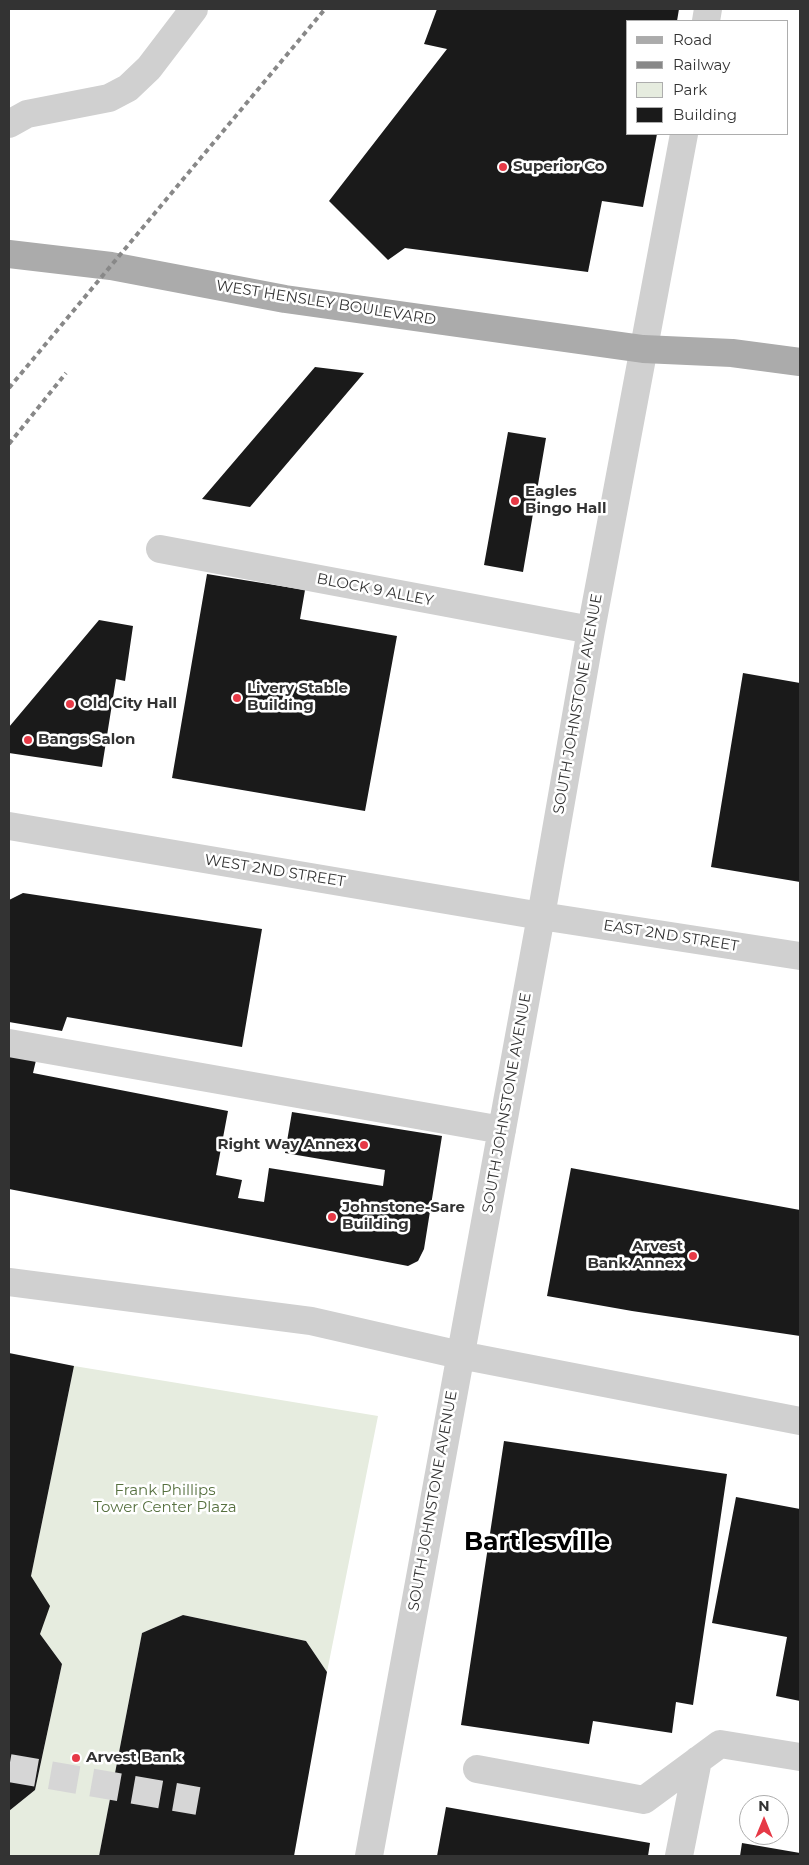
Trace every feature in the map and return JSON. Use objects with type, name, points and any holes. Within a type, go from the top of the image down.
[{"type":"main road","name":"WEST HENSLEY BOULEVARD","points":[[9,254],[111,266],[284,299],[643,349],[732,353],[800,362]]},
{"type":"street","points":[[9,124],[27,114],[109,98],[128,88],[149,68],[194,9]]},
{"type":"street","name":"SOUTH JOHNSTONE AVENUE","points":[[368,1856],[541,916],[591,630],[684,135]]},
{"type":"street","name":"BLOCK 9 ALLEY","points":[[160,549],[591,630]]},
{"type":"street","name":"WEST 2ND STREET","points":[[9,826],[541,916]]},
{"type":"street","name":"EAST 2ND STREET","points":[[541,916],[800,956]]},
{"type":"street","points":[[9,1042],[502,1130]]},
{"type":"street","points":[[9,1282],[311,1321],[460,1355],[800,1421]]},
{"type":"street","points":[[476,1769],[644,1800],[720,1744],[800,1757]]},
{"type":"street","points":[[679,1856],[698,1760]]},
{"type":"green space","name":"Frank Phillips Tower Center Plaza","points":[[74,1366],[378,1416],[327,1672],[306,1641],[183,1615],[142,1633],[99,1856],[9,1856],[9,1811],[35,1790],[62,1664],[40,1634],[31,1576]]},
{"type":"building","name":"Superior Co","points":[[437,9],[679,9],[677,20],[626,20],[626,135],[657,135],[643,207],[602,201],[588,272],[405,248],[388,260],[329,201],[447,49],[424,44]]},
{"type":"building","points":[[315,367],[364,373],[250,507],[202,499]]},
{"type":"building","name":"Eagles Bingo Hall","points":[[508,432],[546,438],[523,572],[484,565]]},
{"type":"building","points":[[207,574],[305,590],[300,619],[397,636],[365,811],[172,778]]},
{"type":"building","name":"Old City Hall","points":[[99,620],[133,626],[125,681],[116,679],[102,767],[9,753],[9,727]]},
{"type":"building","points":[[743,673],[800,683],[800,882],[711,867]]},
{"type":"building","points":[[23,893],[262,929],[242,1047],[67,1017],[62,1031],[9,1022],[9,900]]},
{"type":"building","points":[[9,1051],[37,1056],[33,1073],[228,1111],[216,1175],[242,1180],[238,1198],[264,1202],[269,1168],[383,1186],[385,1170],[285,1153],[292,1112],[442,1136],[424,1249],[418,1261],[408,1266],[9,1189]]},
{"type":"building","points":[[571,1168],[800,1210],[800,1336],[632,1311],[547,1296]]},
{"type":"building","points":[[9,1353],[74,1366],[31,1576],[50,1606],[40,1634],[62,1664],[35,1790],[9,1811]]},
{"type":"building","points":[[504,1441],[727,1474],[693,1705],[676,1702],[672,1733],[593,1721],[589,1744],[461,1725]]},
{"type":"building","points":[[736,1497],[800,1509],[800,1701],[776,1696],[787,1637],[712,1623]]},
{"type":"building","points":[[183,1615],[306,1641],[327,1672],[294,1856],[99,1856],[142,1633]]},
{"type":"building","points":[[446,1807],[650,1843],[648,1856],[437,1856]]},
{"type":"building","points":[[742,1845],[754,1845],[800,1853],[800,1856],[740,1856]]},
{"type":"tunnel","points":[[9,1768],[198,1801]]},
{"type":"railway","points":[[9,388],[325,9]]},
{"type":"railway","points":[[9,444],[66,373]]},
{"type":"place","name":"Superior Co","points":[[503,167]]},
{"type":"place","name":"Eagles Bingo Hall","points":[[515,501]]},
{"type":"place","name":"Livery Stable Building","points":[[237,698]]},
{"type":"place","name":"Old City Hall","points":[[70,704]]},
{"type":"place","name":"Bangs Salon","points":[[28,740]]},
{"type":"place","name":"Right Way Annex","points":[[364,1145]]},
{"type":"place","name":"Johnstone-Sare Building","points":[[332,1217]]},
{"type":"place","name":"Arvest Bank Annex","points":[[693,1256]]},
{"type":"place","name":"Arvest Bank","points":[[76,1758]]},
{"type":"district","name":"Bartlesville","points":[[537,1543]]}]
